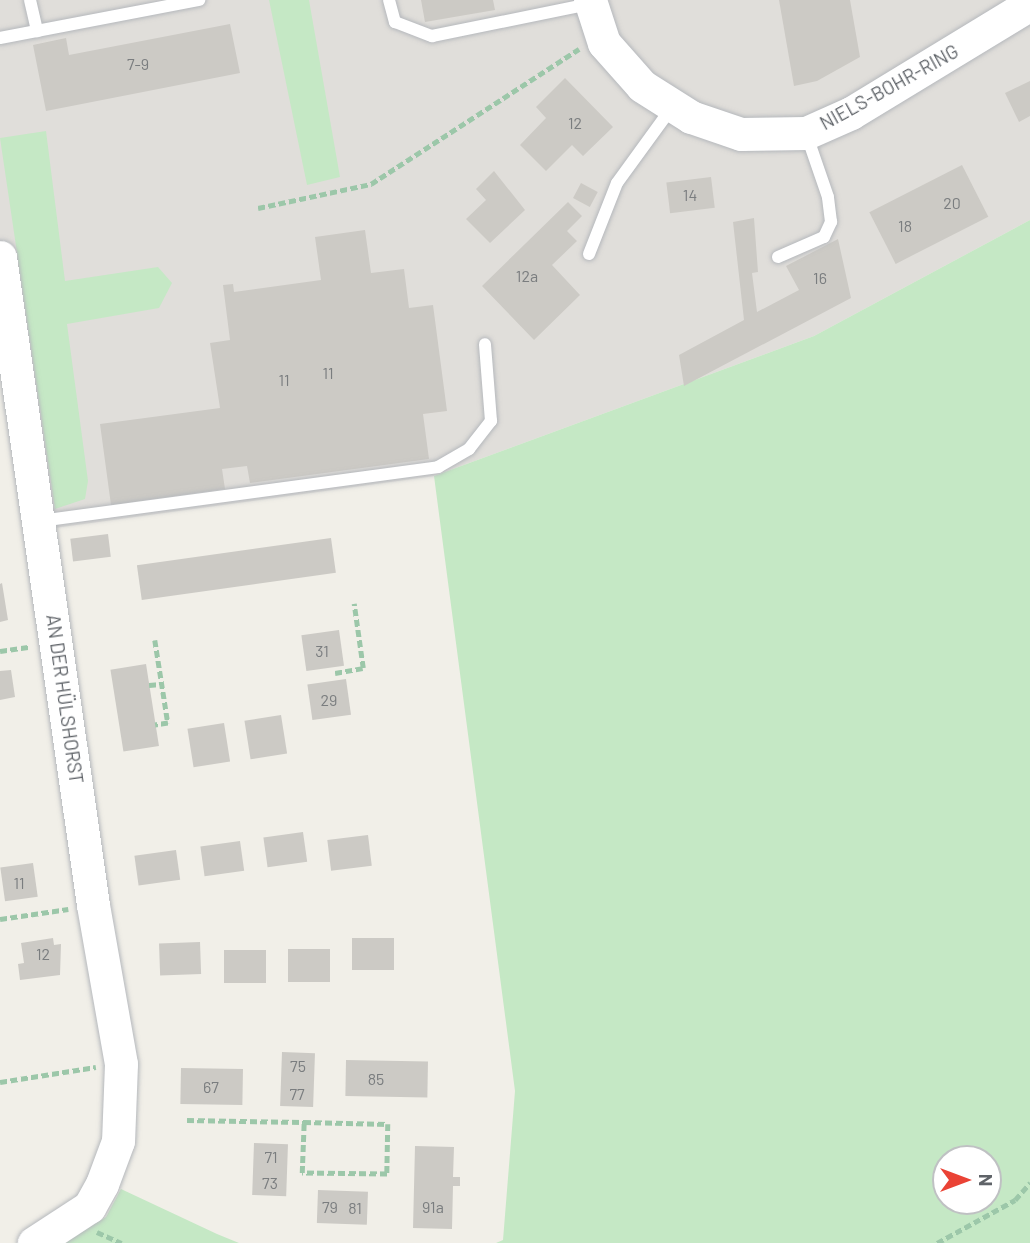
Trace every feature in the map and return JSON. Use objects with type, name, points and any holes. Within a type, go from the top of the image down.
[{"type":"street","name":"NIELS-BOHR-RING","points":[[590,2],[604,43],[642,86],[673,106],[741,134],[806,133],[894,89],[1030,4]]},
{"type":"street","name":"AN DER HÜLSHORST","points":[[0,257],[93,905],[121,1063],[118,1140],[89,1207],[34,1243]]},
{"type":"lane","points":[[30,0],[37,31]]},
{"type":"lane","points":[[0,38],[199,0]]},
{"type":"lane","points":[[389,0],[395,22],[432,36],[590,2]]},
{"type":"lane","points":[[589,254],[617,183],[673,106]]},
{"type":"lane","points":[[778,257],[824,237],[831,222],[828,197],[806,133]]},
{"type":"lane","points":[[39,521],[438,467],[470,449],[491,421],[485,344]]},
{"type":"path","points":[[258,208],[372,184],[577,50]]},
{"type":"path","points":[[335,673],[363,668],[354,604]]},
{"type":"path","points":[[155,639],[168,723],[155,725]]},
{"type":"path","points":[[149,685],[162,684]]},
{"type":"path","points":[[0,919],[93,905]]},
{"type":"path","points":[[0,1082],[121,1063]]},
{"type":"path","points":[[187,1120],[304,1122],[388,1124],[387,1174],[302,1173],[304,1122]]},
{"type":"path","points":[[937,1243],[1015,1200],[1030,1183]]},
{"type":"shaded area","points":[[0,0],[1030,0],[1030,220],[814,336],[434,476],[40,530],[0,272]]},
{"type":"green space","points":[[269,0],[309,0],[340,177],[307,185]]},
{"type":"green space","points":[[46,131],[65,281],[158,267],[172,283],[159,308],[67,324],[88,481],[85,499],[55,509],[0,138]]},
{"type":"green space","points":[[1030,220],[1030,1243],[496,1243],[503,1240],[515,1091],[434,476],[814,336]]},
{"type":"green space","points":[[121,1189],[239,1243],[65,1243],[106,1217]]},
{"type":"building","points":[[421,0],[493,0],[495,10],[425,22]]},
{"type":"building","points":[[779,0],[850,0],[860,57],[817,81],[794,86]]},
{"type":"building","points":[[230,24],[240,73],[46,111],[33,45],[66,38],[69,55]]},
{"type":"building","points":[[565,78],[613,127],[583,156],[572,145],[546,171],[520,145],[546,118],[536,107]]},
{"type":"building","points":[[1030,81],[1030,116],[1019,122],[1005,93]]},
{"type":"building","points":[[962,165],[988,217],[896,264],[869,212]]},
{"type":"building","points":[[494,171],[525,210],[490,243],[466,219],[486,200],[476,189]]},
{"type":"building","points":[[711,177],[715,208],[670,213],[666,182]]},
{"type":"building","points":[[581,183],[598,192],[590,207],[573,198]]},
{"type":"building","points":[[568,202],[582,216],[567,231],[577,241],[552,265],[580,295],[534,340],[482,286]]},
{"type":"building","points":[[754,218],[758,272],[752,273],[757,312],[799,290],[786,266],[838,239],[851,298],[684,386],[679,355],[744,320],[733,222]]},
{"type":"building","points":[[365,230],[371,273],[404,269],[409,308],[433,305],[447,411],[423,414],[429,459],[250,483],[247,466],[222,469],[225,489],[111,505],[100,424],[220,408],[210,343],[230,340],[223,285],[233,284],[234,292],[321,280],[315,237]]},
{"type":"building","points":[[108,534],[111,557],[73,561],[70,539]]},
{"type":"building","points":[[331,538],[336,573],[142,600],[137,565]]},
{"type":"building","points":[[2,583],[8,620],[0,622],[0,584]]},
{"type":"building","points":[[339,630],[344,666],[306,671],[301,635]]},
{"type":"building","points":[[146,664],[159,746],[123,752],[110,670]]},
{"type":"building","points":[[11,670],[15,697],[0,700],[0,671]]},
{"type":"building","points":[[346,679],[351,715],[312,720],[307,684]]},
{"type":"building","points":[[281,715],[287,754],[251,759],[244,721]]},
{"type":"building","points":[[224,723],[230,762],[194,767],[187,729]]},
{"type":"building","points":[[303,832],[307,862],[268,867],[263,838]]},
{"type":"building","points":[[368,835],[372,866],[331,871],[327,840]]},
{"type":"building","points":[[240,841],[244,871],[205,876],[200,847]]},
{"type":"building","points":[[176,850],[180,880],[139,886],[134,856]]},
{"type":"building","points":[[33,863],[38,897],[5,901],[0,868]]},
{"type":"building","points":[[53,938],[54,945],[61,944],[60,975],[20,980],[18,964],[24,963],[21,943]]},
{"type":"building","points":[[352,938],[394,938],[394,970],[352,970]]},
{"type":"building","points":[[200,942],[201,974],[160,975],[159,943]]},
{"type":"building","points":[[288,949],[330,949],[330,982],[288,982]]},
{"type":"building","points":[[224,950],[266,950],[266,983],[224,983]]},
{"type":"building","points":[[282,1052],[315,1053],[313,1107],[280,1106]]},
{"type":"building","points":[[346,1060],[428,1061],[427,1097],[345,1096]]},
{"type":"building","points":[[181,1068],[243,1069],[242,1105],[180,1104]]},
{"type":"building","points":[[254,1143],[288,1144],[286,1196],[252,1195]]},
{"type":"building","points":[[415,1146],[454,1147],[453,1177],[460,1177],[460,1186],[453,1186],[452,1229],[413,1228]]},
{"type":"building","points":[[318,1190],[368,1192],[367,1225],[317,1223]]}]
